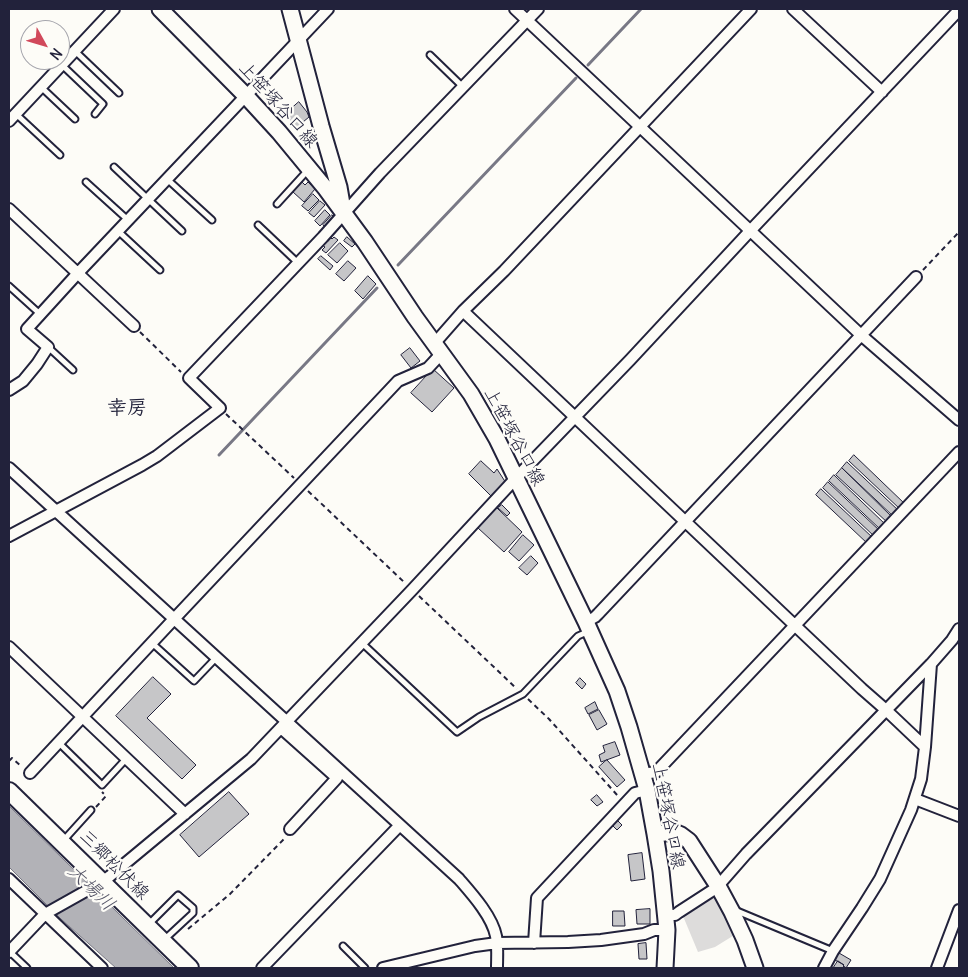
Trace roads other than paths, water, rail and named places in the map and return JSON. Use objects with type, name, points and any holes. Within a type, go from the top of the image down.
[{"type":"main road","name":"上笹塚谷口線","points":[[160,9],[246,96],[310,168],[365,242],[401,297],[470,394],[497,439],[588,626],[629,727],[643,774],[656,834],[666,923],[665,968]]},
{"type":"main road","points":[[290,9],[339,187],[344,214]]},
{"type":"main road","name":"三郷松伏線","points":[[9,791],[61,842],[98,885],[146,926],[190,968]]},
{"type":"main road","points":[[656,834],[674,832],[689,841],[732,912],[755,968]]},
{"type":"street","points":[[70,56],[114,9]]},
{"type":"street","points":[[9,390],[23,381],[48,347],[28,329],[40,314],[328,9]]},
{"type":"street","points":[[515,9],[861,336],[959,420]]},
{"type":"street","points":[[9,536],[142,465],[164,451],[220,408],[189,378],[344,214],[380,173],[538,9]]},
{"type":"street","points":[[30,773],[398,382],[428,368],[463,311],[504,271],[751,9]]},
{"type":"street","points":[[793,9],[882,92]]},
{"type":"street","points":[[9,952],[48,913],[98,885],[251,759],[959,10]]},
{"type":"street","points":[[12,117],[57,70]]},
{"type":"street","points":[[9,209],[134,326]]},
{"type":"street","points":[[588,626],[916,277]]},
{"type":"street","points":[[463,311],[925,747]]},
{"type":"street","points":[[643,774],[656,772],[659,769],[959,452]]},
{"type":"street","points":[[9,468],[174,618],[284,725],[400,825],[459,879],[473,895],[493,928],[497,943],[497,968]]},
{"type":"street","points":[[383,968],[397,967],[475,946],[497,943],[601,940],[644,934],[666,923],[675,914],[718,886],[746,854],[931,664],[959,629]]},
{"type":"street","points":[[9,646],[185,814]]},
{"type":"street","points":[[824,968],[880,879],[915,799],[921,779],[925,747],[931,664]]},
{"type":"street","points":[[290,829],[336,778],[327,764]]},
{"type":"street","points":[[534,942],[537,898],[635,793],[647,790]]},
{"type":"street","points":[[915,799],[959,816]]},
{"type":"street","points":[[262,968],[400,825]]},
{"type":"street","points":[[9,879],[48,913],[98,967]]},
{"type":"street","points":[[937,968],[959,910]]},
{"type":"lane","points":[[75,51],[119,93]]},
{"type":"lane","points":[[430,55],[463,87]]},
{"type":"lane","points":[[67,70],[103,104],[95,114]]},
{"type":"lane","points":[[41,87],[75,119]]},
{"type":"lane","points":[[12,117],[60,156]]},
{"type":"lane","points":[[114,167],[182,231]]},
{"type":"lane","points":[[277,204],[310,168]]},
{"type":"lane","points":[[167,179],[212,220]]},
{"type":"lane","points":[[86,182],[128,220]]},
{"type":"lane","points":[[258,225],[298,263]]},
{"type":"lane","points":[[118,231],[160,270]]},
{"type":"lane","points":[[9,286],[40,314]]},
{"type":"lane","points":[[48,347],[73,370]]},
{"type":"lane","points":[[362,643],[457,732],[479,717],[523,694],[588,626]]},
{"type":"lane","points":[[152,643],[194,682],[216,658]]},
{"type":"lane","points":[[59,743],[102,785],[126,759]]},
{"type":"lane","points":[[61,842],[91,810]]},
{"type":"lane","points":[[146,926],[178,895],[193,908],[193,913],[162,942]]},
{"type":"lane","points":[[732,912],[737,911],[833,951]]},
{"type":"lane","points":[[343,946],[365,968]]},
{"type":"lane","points":[[9,952],[26,968]]},
{"type":"water","name":"大場川","points":[[9,806],[174,968],[116,968],[61,919],[9,867]]},
{"type":"waterway","points":[[588,65],[641,9]]},
{"type":"waterway","points":[[398,265],[576,78]]},
{"type":"waterway","points":[[219,455],[377,288]]},
{"type":"district","name":"幸房","points":[[127,408]]}]
